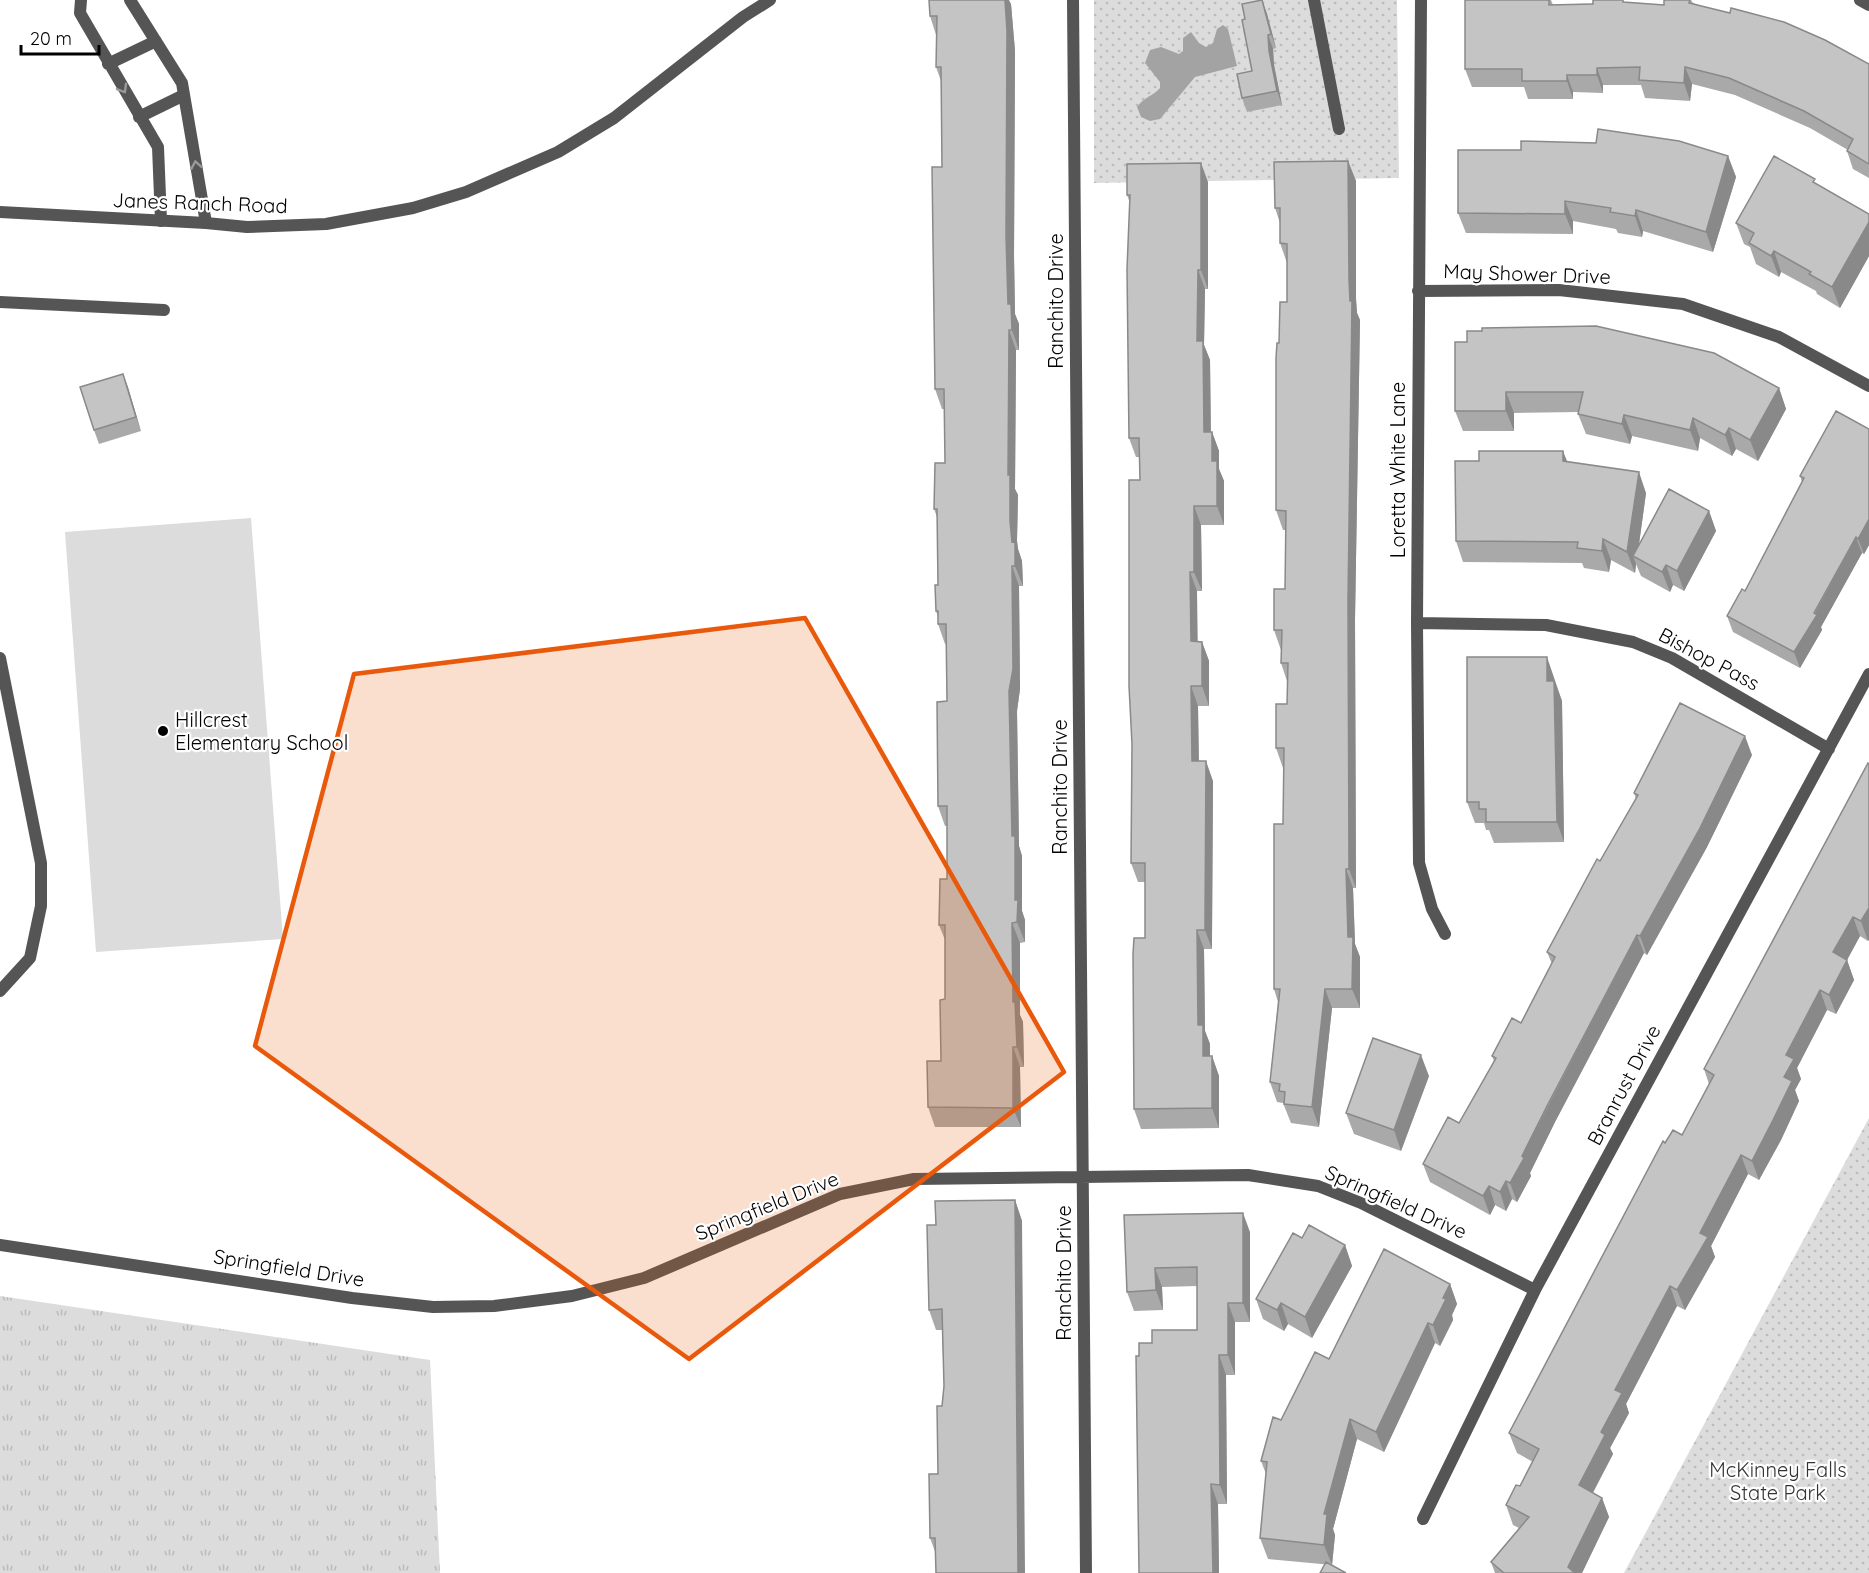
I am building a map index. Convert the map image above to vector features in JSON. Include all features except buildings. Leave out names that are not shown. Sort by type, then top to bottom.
[{"type":"street","points":[[81,0],[80,13],[158,147],[162,221]]},
{"type":"street","points":[[130,0],[182,82],[206,223]]},
{"type":"street","name":"Janes Ranch Road","points":[[0,212],[206,223],[247,228],[291,227],[372,218],[413,208],[500,178],[558,152],[614,118],[743,17],[770,0]]},
{"type":"street","name":"Ranchito Drive","points":[[1073,0],[1086,1573]]},
{"type":"street","points":[[1314,0],[1339,129]]},
{"type":"street","name":"Loretta White Lane","points":[[1421,0],[1417,623],[1419,863],[1432,909],[1445,934]]},
{"type":"street","points":[[1860,0],[1869,5]]},
{"type":"street","points":[[108,64],[156,41]]},
{"type":"street","points":[[139,117],[184,95]]},
{"type":"street","name":"May Shower Drive","points":[[1418,291],[1559,290],[1683,304],[1779,337],[1869,386]]},
{"type":"street","points":[[0,302],[164,310]]},
{"type":"street","name":"Bishop Pass","points":[[1417,623],[1546,625],[1633,642],[1672,658],[1829,749]]},
{"type":"street","points":[[0,658],[40,863],[41,906],[30,958],[0,991]]},
{"type":"street","name":"Branrust Drive","points":[[1423,1519],[1535,1290],[1869,674]]},
{"type":"street","name":"Springfield Drive","points":[[0,1245],[352,1298],[433,1307],[494,1306],[572,1296],[644,1278],[806,1207],[875,1186],[914,1179],[1248,1175],[1318,1186],[1361,1203],[1535,1290]]},
{"type":"highlighted area","points":[[805,618],[1064,1072],[689,1359],[255,1046],[354,674]]},
{"type":"green space","points":[[1094,0],[1397,0],[1399,178],[1094,183]]},
{"type":"green space","points":[[251,518],[283,939],[96,952],[65,532]]},
{"type":"green space","name":"McKinney Falls State Park","points":[[1869,1118],[1869,1573],[1624,1573]]},
{"type":"green space","points":[[0,1296],[430,1360],[440,1573],[0,1573]]},
{"type":"shaded area","points":[[1223,25],[1228,29],[1237,66],[1195,77],[1160,119],[1150,121],[1141,117],[1137,107],[1160,88],[1160,82],[1145,63],[1150,50],[1161,47],[1179,54],[1183,51],[1183,38],[1191,32],[1199,43],[1206,47],[1213,43],[1217,29]]},
{"type":"place","name":"Hillcrest Elementary School","points":[[163,731]]}]
